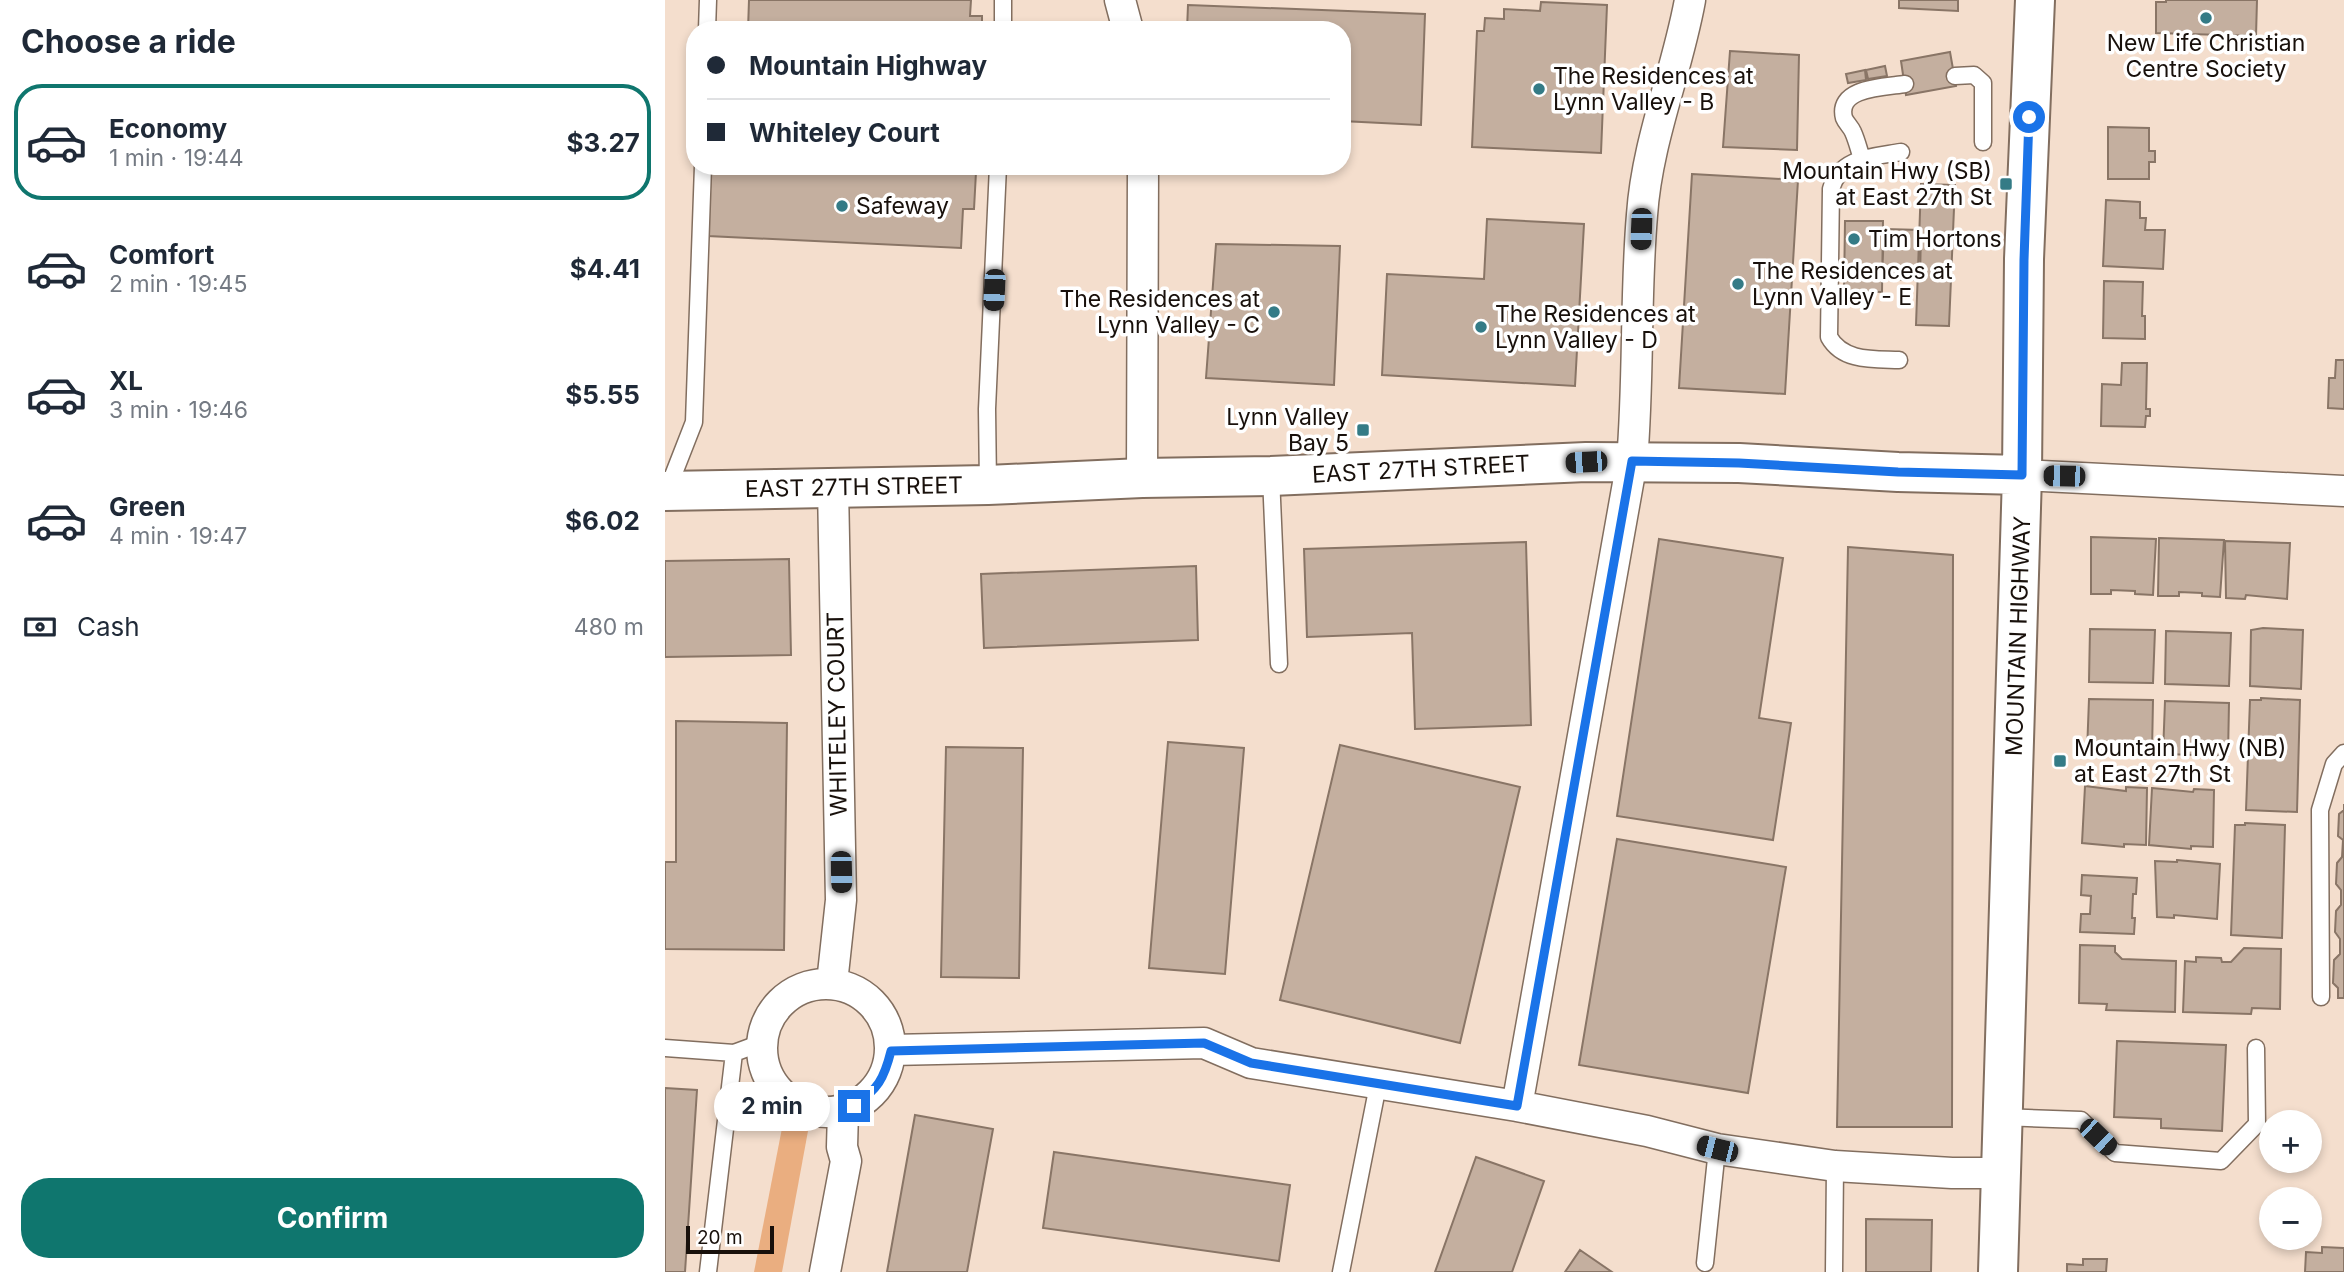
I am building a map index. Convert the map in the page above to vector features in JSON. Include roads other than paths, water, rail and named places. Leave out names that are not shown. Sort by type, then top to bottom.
[{"type":"street","points":[[1120,0],[1126,21]]},
{"type":"street","points":[[1517,1106],[1632,461],[1642,213],[1653,147],[1690,0]]},
{"type":"street","name":"MOUNTAIN HIGHWAY","points":[[1998,1272],[2022,475],[2024,260],[2035,0]]},
{"type":"street","points":[[1142,478],[1143,175]]},
{"type":"street","name":"EAST 27TH STREET","points":[[666,491],[988,485],[1632,461],[1739,463],[2344,491]]},
{"type":"street","name":"WHITELEY COURT","points":[[832,983],[841,900],[833,487]]},
{"type":"street","points":[[832,983],[849,987],[871,1001],[884,1018],[891,1051],[884,1077],[871,1094],[843,1111],[817,1112],[793,1104],[776,1090],[748,1048],[784,998],[807,986],[832,983]]},
{"type":"street","points":[[891,1051],[1204,1043],[1251,1063],[1517,1106],[1647,1131],[1717,1149],[1835,1166],[2000,1173]]},
{"type":"street","points":[[825,1272],[846,1161],[842,1147],[843,1111]]},
{"type":"lane","points":[[707,21],[708,0]]},
{"type":"lane","points":[[1003,0],[1003,21]]},
{"type":"lane","points":[[1955,76],[1975,75],[1983,83],[1983,142]]},
{"type":"lane","points":[[1862,159],[1852,129],[1845,121],[1843,109],[1849,98],[1857,92],[1905,84]]},
{"type":"lane","points":[[1899,360],[1871,359],[1847,354],[1836,348],[1829,337],[1831,189],[1835,177],[1846,166],[1862,159],[1901,152]]},
{"type":"lane","points":[[666,491],[694,422],[703,175]]},
{"type":"lane","points":[[988,485],[987,409],[998,175]]},
{"type":"lane","points":[[1271,476],[1279,664]]},
{"type":"lane","points":[[2321,998],[2320,810],[2334,764],[2344,753]]},
{"type":"lane","points":[[665,1048],[748,1048],[708,1272]]},
{"type":"lane","points":[[2002,1117],[2081,1120],[2115,1153],[2221,1161],[2257,1124],[2256,1048]]},
{"type":"lane","points":[[1341,1272],[1378,1085]]},
{"type":"lane","points":[[1705,1264],[1717,1149]]},
{"type":"lane","points":[[1834,1272],[1835,1166]]},
{"type":"place","name":"New Life Christian Centre Society","points":[[2206,18]]},
{"type":"place","name":"The Residences at Lynn Valley - B","points":[[1539,89]]},
{"type":"place","name":"Mountain Hwy (SB) at East 27th St","points":[[2006,184]]},
{"type":"place","name":"Safeway","points":[[842,206]]},
{"type":"place","name":"Tim Hortons","points":[[1854,239]]},
{"type":"place","name":"The Residences at Lynn Valley - E","points":[[1738,284]]},
{"type":"place","name":"The Residences at Lynn Valley - C","points":[[1274,312]]},
{"type":"place","name":"The Residences at Lynn Valley - D","points":[[1481,327]]},
{"type":"place","name":"Lynn Valley Bay 5","points":[[1363,430]]},
{"type":"place","name":"Mountain Hwy (NB) at East 27th St","points":[[2060,761]]}]
